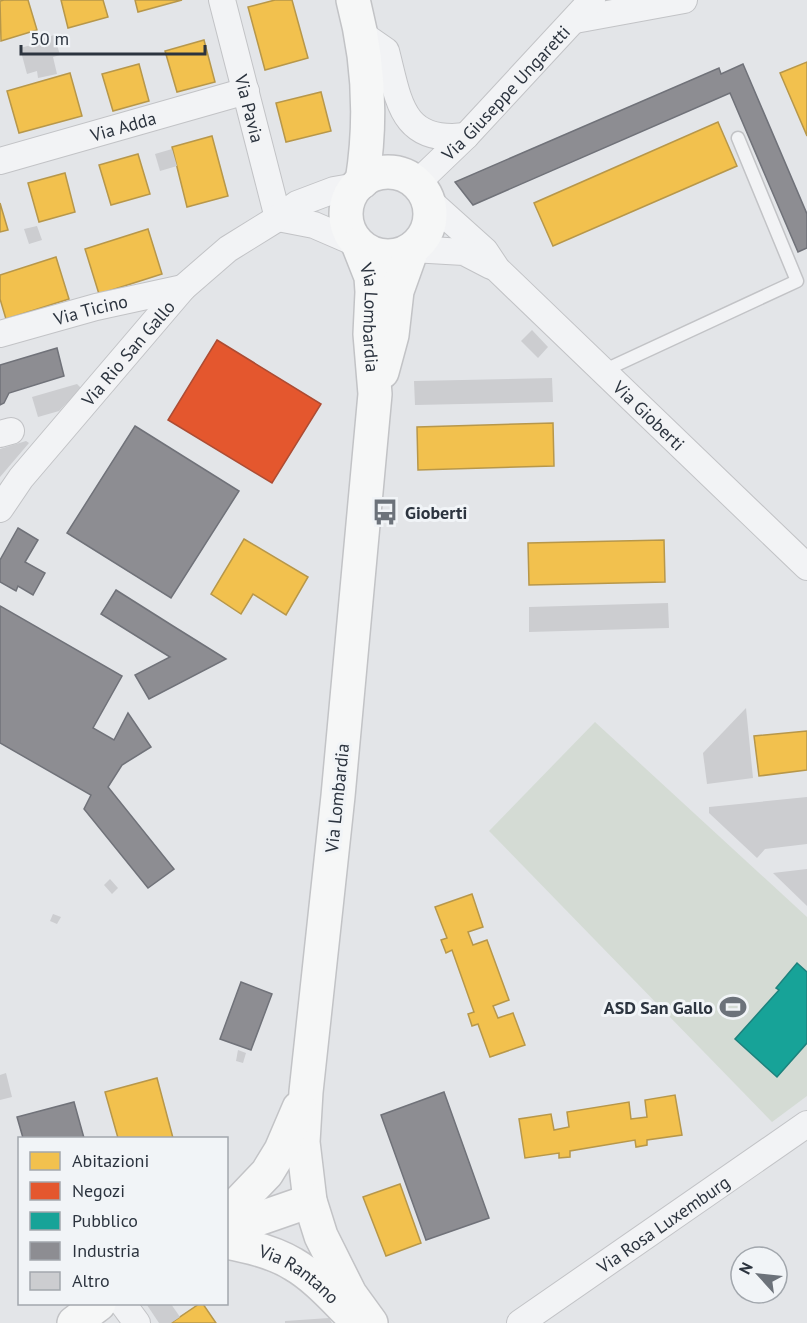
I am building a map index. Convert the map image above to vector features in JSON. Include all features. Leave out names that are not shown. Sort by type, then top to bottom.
[{"type":"main road","points":[[353,0],[363,35],[367,72],[367,139],[359,184],[347,202],[345,215],[348,230],[358,244],[368,252],[380,256],[395,256],[412,249],[423,237],[427,229],[429,209],[391,154],[384,134],[380,88],[367,72]]},
{"type":"main road","points":[[359,184],[382,173],[415,186]]},
{"type":"main road","name":"Via Lombardia","points":[[358,244],[370,277],[372,292],[370,334],[375,394],[338,796],[306,1092],[303,1142],[310,1201],[321,1236],[350,1294],[371,1323]]},
{"type":"main road","name":"Via Lombardia","points":[[375,394],[392,335],[398,291],[412,249]]},
{"type":"main road","points":[[228,1214],[267,1173],[306,1092]]},
{"type":"main road","name":"Via Rantano","points":[[228,1229],[310,1201]]},
{"type":"main road","name":"Via Rantano","points":[[228,1243],[292,1263],[316,1281],[359,1323]]},
{"type":"main road","points":[[74,1323],[98,1305]]},
{"type":"street","name":"Via Pavia","points":[[222,0],[278,218]]},
{"type":"street","name":"Via Giuseppe Ungaretti","points":[[415,186],[466,136],[592,0]]},
{"type":"street","points":[[575,20],[684,0]]},
{"type":"street","points":[[363,35],[386,51],[402,108],[413,125],[429,134],[447,138],[466,136]]},
{"type":"street","name":"Via Adda","points":[[0,161],[246,91]]},
{"type":"street","name":"Via Rio San Gallo","points":[[0,509],[21,478],[183,288],[228,249],[297,204],[334,190],[359,184]]},
{"type":"street","points":[[415,186],[485,251],[497,269]]},
{"type":"street","points":[[278,218],[314,225],[358,244]]},
{"type":"street","points":[[412,249],[464,252],[497,269]]},
{"type":"street","name":"Via Gioberti","points":[[497,269],[805,562]]},
{"type":"street","name":"Via Ticino","points":[[0,334],[96,307],[183,288]]},
{"type":"street","name":"Via Rosa Luxemburg","points":[[520,1323],[807,1124]]},
{"type":"street","points":[[124,1305],[137,1323]]},
{"type":"lane","points":[[603,371],[797,281],[738,138]]},
{"type":"shaded area","name":"ASD San Gallo","points":[[595,722],[807,917],[807,1096],[772,1122],[489,831]]},
{"type":"building: Abitazioni","points":[[28,0],[37,30],[1,41],[0,1]]},
{"type":"building: Abitazioni","points":[[61,0],[103,0],[108,17],[68,28]]},
{"type":"building: Abitazioni","points":[[135,0],[182,0],[138,12]]},
{"type":"building: Abitazioni","points":[[275,0],[292,0],[308,58],[265,70],[248,7]]},
{"type":"building: Abitazioni","points":[[204,40],[215,82],[177,92],[165,51]]},
{"type":"building: Abitazioni","points":[[807,62],[807,136],[780,73]]},
{"type":"building: Abitazioni","points":[[139,64],[149,101],[113,111],[102,74]]},
{"type":"building: Abitazioni","points":[[70,73],[82,116],[19,133],[7,91]]},
{"type":"building: Abitazioni","points":[[321,92],[331,131],[286,142],[276,103]]},
{"type":"building: Abitazioni","points":[[718,122],[737,166],[553,246],[534,203]]},
{"type":"building: Abitazioni","points":[[212,136],[228,196],[187,207],[172,147]]},
{"type":"building: Abitazioni","points":[[138,154],[150,194],[111,205],[99,165]]},
{"type":"building: Abitazioni","points":[[65,173],[75,212],[39,222],[28,183]]},
{"type":"building: Abitazioni","points":[[0,203],[8,230],[0,232]]},
{"type":"building: Abitazioni","points":[[148,229],[162,274],[99,294],[85,249]]},
{"type":"building: Abitazioni","points":[[56,257],[69,299],[6,319],[0,299],[0,275]]},
{"type":"building: Abitazioni","points":[[553,423],[554,466],[418,470],[417,427]]},
{"type":"building: Abitazioni","points":[[244,539],[308,577],[286,615],[253,594],[241,614],[211,594]]},
{"type":"building: Abitazioni","points":[[664,540],[665,582],[529,585],[528,543]]},
{"type":"building: Abitazioni","points":[[807,731],[807,770],[759,776],[754,736]]},
{"type":"building: Abitazioni","points":[[472,894],[483,927],[468,932],[473,945],[487,940],[509,1000],[493,1006],[498,1018],[513,1013],[525,1045],[490,1057],[478,1024],[472,1026],[468,1014],[474,1012],[452,950],[446,953],[441,940],[447,938],[435,907]]},
{"type":"building: Abitazioni","points":[[157,1078],[173,1137],[118,1137],[105,1092]]},
{"type":"building: Abitazioni","points":[[675,1095],[682,1135],[647,1140],[647,1145],[636,1147],[635,1140],[570,1151],[570,1157],[559,1158],[559,1153],[525,1158],[519,1119],[551,1114],[554,1130],[569,1127],[567,1112],[629,1102],[631,1119],[647,1117],[645,1100]]},
{"type":"building: Abitazioni","points":[[400,1184],[421,1243],[386,1256],[363,1197]]},
{"type":"building: Abitazioni","points":[[198,1305],[204,1305],[216,1323],[171,1323]]},
{"type":"building: Negozi","points":[[217,340],[321,404],[272,483],[168,420]]},
{"type":"building: Pubblico","points":[[797,963],[807,972],[807,1043],[777,1077],[735,1039],[779,990],[776,988]]},
{"type":"building: Industria","points":[[743,64],[807,214],[807,248],[798,252],[730,93],[473,205],[455,182],[719,68],[721,74]]},
{"type":"building: Industria","points":[[57,348],[64,376],[9,393],[4,403],[0,405],[0,365]]},
{"type":"building: Industria","points":[[135,426],[239,491],[171,598],[67,533]]},
{"type":"building: Industria","points":[[18,528],[38,540],[25,562],[45,573],[33,595],[18,586],[16,591],[0,582],[0,560]]},
{"type":"building: Industria","points":[[116,590],[226,659],[149,699],[135,675],[170,657],[101,614]]},
{"type":"building: Industria","points":[[0,606],[122,676],[93,728],[114,740],[128,713],[151,747],[122,765],[108,787],[174,869],[148,888],[84,809],[91,795],[0,743]]},
{"type":"building: Industria","points":[[241,982],[272,994],[251,1050],[220,1039]]},
{"type":"building: Industria","points":[[444,1092],[489,1218],[426,1240],[381,1115]]},
{"type":"building: Industria","points":[[74,1102],[84,1137],[23,1137],[17,1117]]},
{"type":"building: Altro","points":[[54,35],[60,55],[53,57],[57,74],[38,78],[37,71],[27,74],[20,48],[42,42],[42,39]]},
{"type":"building: Altro","points":[[172,149],[177,166],[160,171],[155,154]]},
{"type":"building: Altro","points":[[37,226],[42,240],[29,244],[24,229]]},
{"type":"building: Altro","points":[[532,330],[548,347],[538,358],[521,341]]},
{"type":"building: Altro","points":[[552,378],[553,402],[415,405],[414,381]]},
{"type":"building: Altro","points":[[77,384],[81,388],[59,411],[38,417],[32,397]]},
{"type":"building: Altro","points":[[26,441],[29,443],[0,477],[0,449]]},
{"type":"building: Altro","points":[[668,603],[669,628],[529,632],[529,607]]},
{"type":"building: Altro","points":[[746,708],[753,778],[707,784],[703,753]]},
{"type":"building: Altro","points":[[807,797],[807,844],[765,849],[757,858],[709,813],[709,807]]},
{"type":"building: Altro","points":[[807,869],[807,906],[773,873]]},
{"type":"building: Altro","points":[[110,879],[118,888],[112,894],[104,885]]},
{"type":"building: Altro","points":[[53,914],[61,917],[57,924],[50,921]]},
{"type":"building: Altro","points":[[238,1050],[246,1053],[243,1063],[236,1061]]},
{"type":"building: Altro","points":[[6,1073],[12,1097],[0,1100],[0,1075]]},
{"type":"building: Altro","points":[[147,1305],[172,1305],[180,1317],[171,1323],[159,1323]]},
{"type":"building: Altro","points":[[329,1318],[332,1323],[285,1323],[285,1321]]},
{"type":"place","name":"Gioberti","points":[[385,512]]},
{"type":"place","name":"ASD San Gallo","points":[[733,1007]]}]
